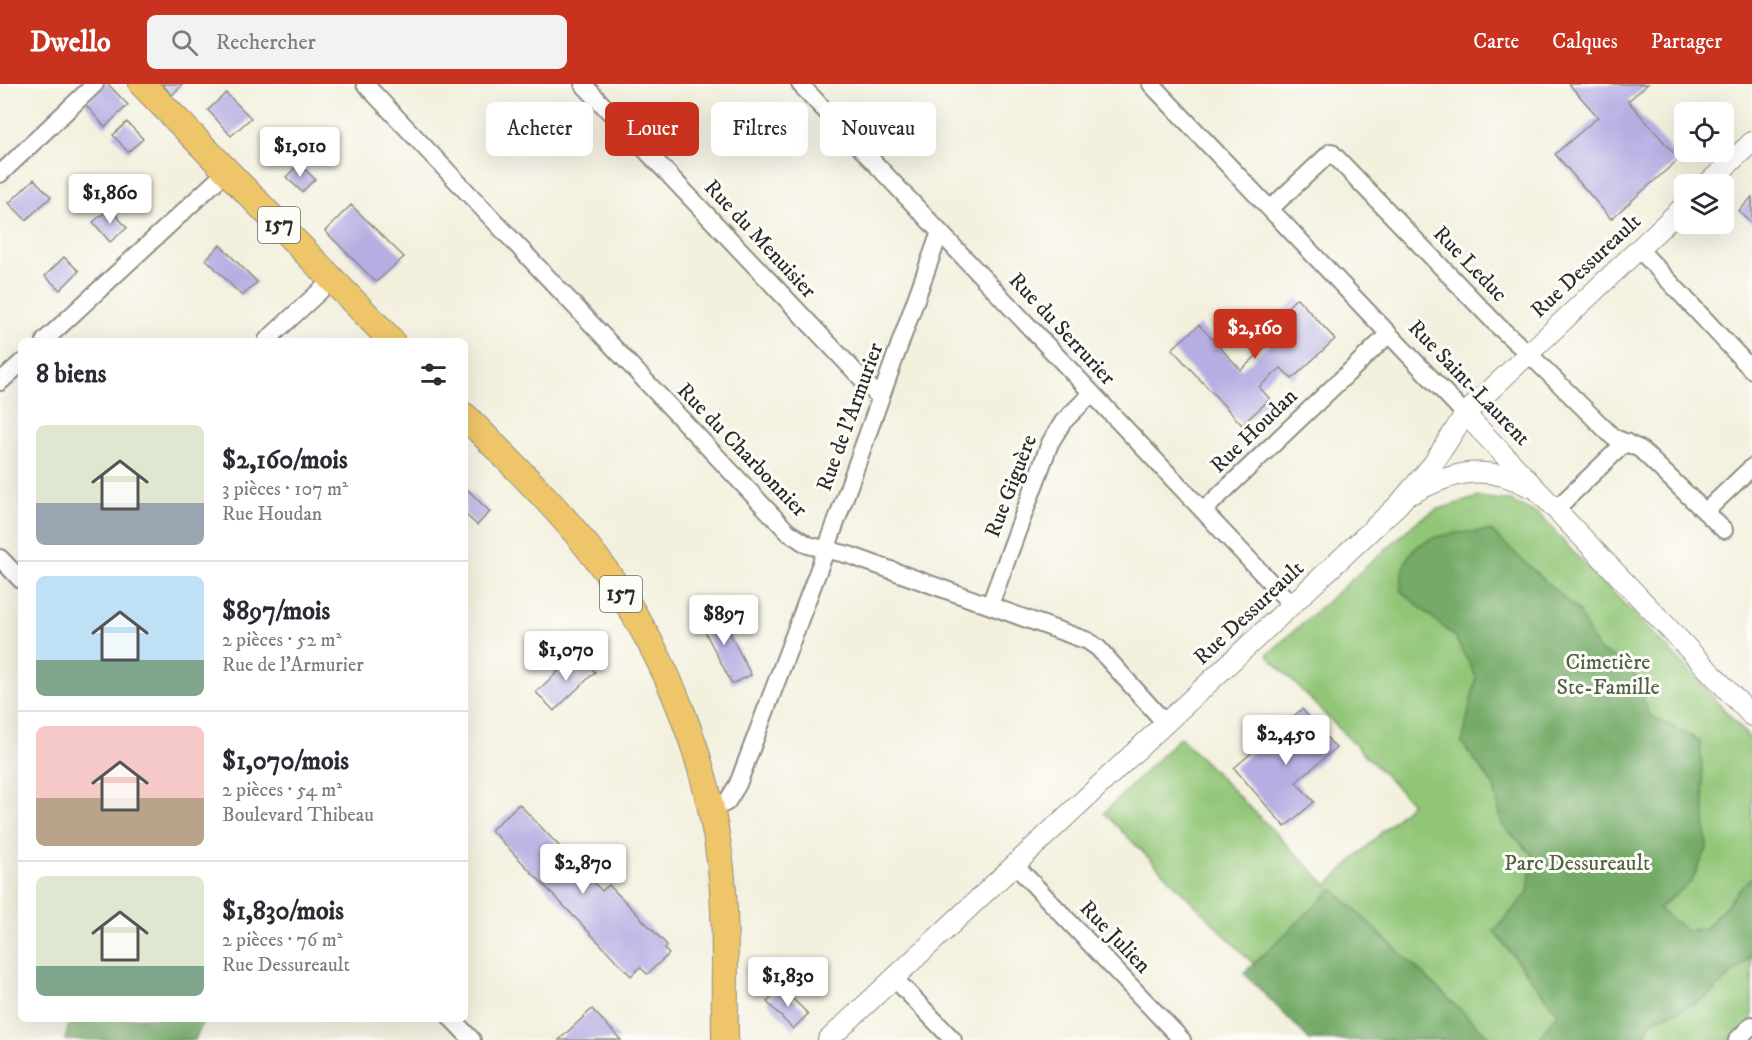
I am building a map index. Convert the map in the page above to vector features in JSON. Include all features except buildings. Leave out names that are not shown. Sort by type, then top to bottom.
[{"type":"main road","name":"157","points":[[142,84],[389,338]]},
{"type":"main road","name":"157","points":[[468,419],[562,518],[607,573],[630,608],[677,703],[697,756],[712,810],[720,859],[724,901],[725,1040]]},
{"type":"street","points":[[0,174],[95,84]]},
{"type":"street","name":"Rue du Charbonnier","points":[[365,84],[788,532],[808,545],[849,555],[1077,637],[1093,645],[1166,724]]},
{"type":"street","name":"Rue du Menuisier","points":[[583,84],[880,398]]},
{"type":"street","name":"Rue du Serrurier","points":[[800,84],[1292,605]]},
{"type":"street","name":"Rue Saint-Laurent","points":[[1151,84],[1752,716]]},
{"type":"street","points":[[1718,174],[1752,142]]},
{"type":"street","name":"Rue Leduc","points":[[1269,209],[1330,152],[1499,327],[1613,437],[1640,449],[1724,530]]},
{"type":"street","points":[[47,338],[227,171]]},
{"type":"street","name":"Rue Dessureault","points":[[828,1040],[1405,497],[1433,464],[1466,414],[1674,216]]},
{"type":"street","name":"Rue de l'Armurier","points":[[712,810],[727,802],[738,784],[826,550],[940,232]]},
{"type":"street","points":[[1639,249],[1752,370]]},
{"type":"street","points":[[269,338],[332,280]]},
{"type":"street","name":"Rue Houdan","points":[[1203,511],[1389,334]]},
{"type":"street","points":[[0,382],[18,366]]},
{"type":"street","name":"Rue Giguère","points":[[990,605],[1050,443],[1063,422],[1092,393]]},
{"type":"street","points":[[1405,497],[1432,483],[1463,472],[1472,472],[1508,477],[1524,484],[1550,502],[1626,442]]},
{"type":"street","points":[[1706,511],[1752,467]]},
{"type":"street","points":[[0,558],[14,573]]},
{"type":"street","name":"Rue Julien","points":[[1015,865],[1182,1040]]},
{"type":"street","points":[[894,978],[953,1040]]},
{"type":"street","points":[[455,1022],[472,1040]]},
{"type":"street","points":[[1737,1040],[1752,1025]]},
{"type":"green space","name":"Parc Dessureault","points":[[1478,497],[1511,501],[1540,515],[1572,551],[1694,675],[1752,741],[1752,1023],[1734,1040],[1329,1040],[1104,813],[1180,737],[1327,885],[1412,803],[1267,655],[1416,522],[1436,510]]},
{"type":"green space","name":"Cimetière Ste-Famille","points":[[1491,531],[1578,611],[1598,650],[1631,665],[1649,715],[1700,741],[1707,848],[1692,881],[1658,909],[1686,930],[1705,929],[1752,878],[1752,956],[1704,999],[1652,1021],[1642,1040],[1538,1040],[1558,1013],[1494,931],[1528,893],[1532,854],[1502,825],[1494,786],[1462,743],[1476,677],[1455,637],[1401,591],[1405,563],[1420,545],[1442,535]]},
{"type":"green space","points":[[1333,889],[1492,1040],[1310,1040],[1244,973]]},
{"type":"green space","points":[[69,1022],[203,1022],[195,1040],[65,1040]]}]
